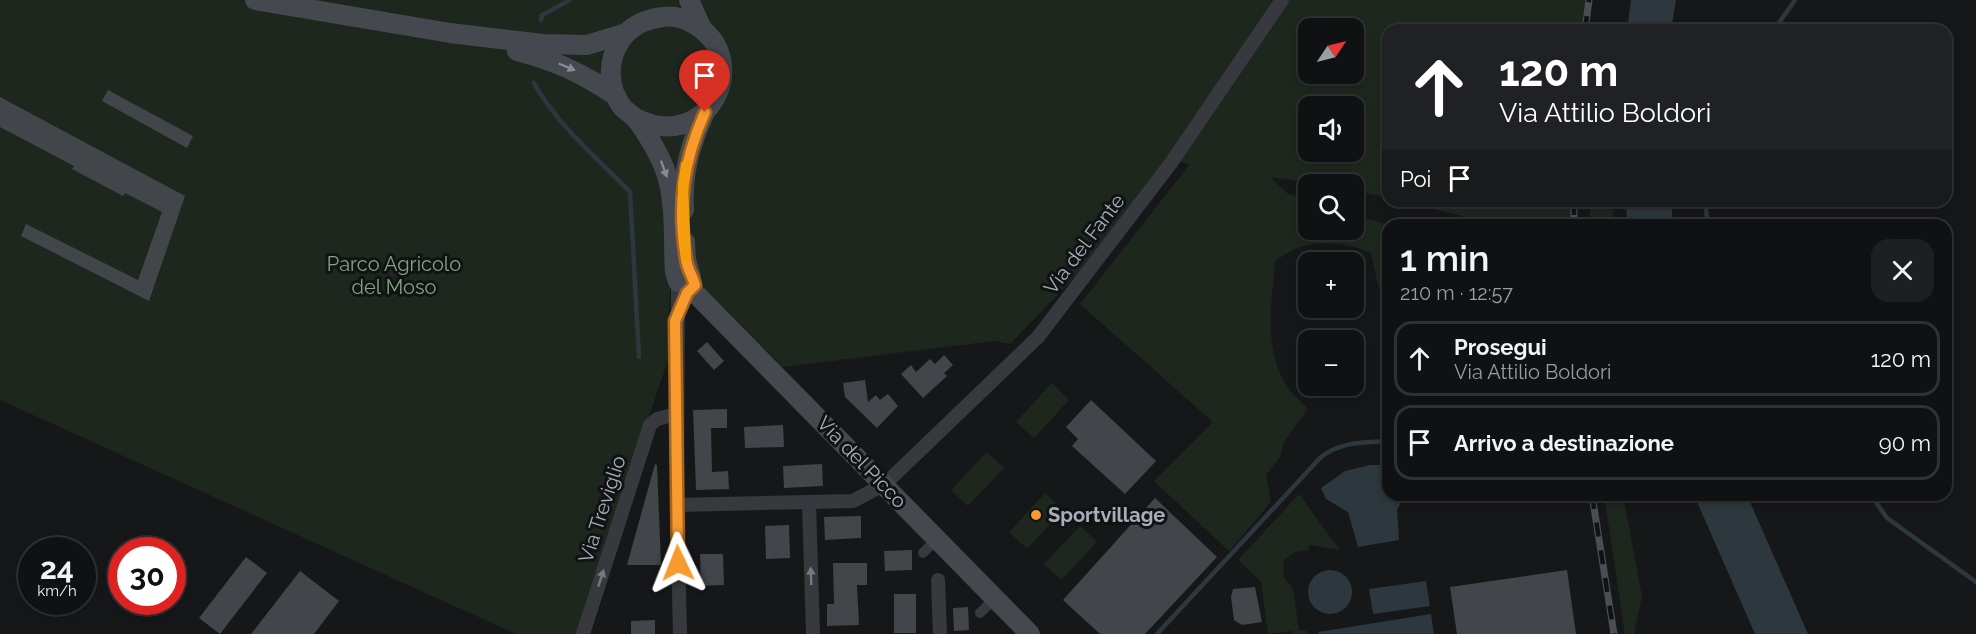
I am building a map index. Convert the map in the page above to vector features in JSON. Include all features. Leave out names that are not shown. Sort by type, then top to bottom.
[{"type":"main road","points":[[255,0],[450,33],[569,46],[602,43],[626,33],[649,19],[668,16],[686,20],[702,29]]},
{"type":"main road","points":[[649,19],[658,0]]},
{"type":"main road","points":[[685,286],[683,185],[688,154],[705,112],[716,97],[722,79],[721,60],[714,43],[702,29],[689,0]]},
{"type":"main road","points":[[450,33],[565,66],[584,74],[616,96]]},
{"type":"main road","points":[[626,33],[616,47],[611,63],[611,80],[616,96],[624,109],[635,118],[656,127],[679,127],[705,112]]},
{"type":"main road","points":[[635,118],[661,160],[667,175],[671,194],[675,272],[685,286]]},
{"type":"main road","name":"Via del Picco","points":[[685,286],[882,486],[913,514],[930,546],[995,598],[1026,633]]},
{"type":"street","name":"Via del Fante","points":[[677,505],[809,504],[853,501],[882,486],[1038,337],[1171,164],[1282,0]]},
{"type":"street","points":[[680,634],[675,321],[685,286]]},
{"type":"street","name":"Via Treviglio","points":[[583,634],[650,425],[657,419],[677,414]]},
{"type":"street","points":[[809,504],[813,634]]},
{"type":"street","points":[[938,580],[940,634]]},
{"type":"street","points":[[980,613],[995,598]]},
{"type":"green space","name":"Parco Agricolo del Moso","points":[[0,0],[1587,0],[1585,24],[1382,24],[1382,196],[1364,193],[1364,174],[1298,174],[1298,181],[1270,177],[1288,194],[1298,197],[1298,240],[1364,240],[1364,217],[1382,223],[1382,292],[1379,289],[1371,253],[1355,247],[1336,244],[1309,245],[1290,251],[1275,261],[1271,309],[1274,356],[1286,385],[1308,409],[1284,442],[1280,457],[1266,475],[1271,502],[1229,551],[1154,481],[1213,422],[1080,304],[1190,164],[1168,160],[1100,251],[1010,344],[994,341],[783,367],[671,255],[668,360],[576,634],[516,634],[0,400]]},
{"type":"green space","points":[[1426,207],[1575,207],[1575,219],[1473,219]]},
{"type":"green space","points":[[1590,207],[1612,207],[1614,219],[1590,219]]},
{"type":"green space","points":[[1052,383],[1069,400],[1034,438],[1016,422]]},
{"type":"green space","points":[[987,452],[1004,468],[968,506],[951,490]]},
{"type":"green space","points":[[1045,493],[1063,510],[1027,549],[1009,532]]},
{"type":"green space","points":[[1299,494],[1340,550],[1310,545],[1308,550],[1295,552],[1284,560],[1283,576],[1293,589],[1299,630],[1307,631],[1307,634],[1293,634],[1292,631],[1268,634],[1261,582],[1238,560]]},
{"type":"green space","points":[[1605,501],[1624,501],[1642,596],[1634,634],[1625,634]]},
{"type":"green space","points":[[1080,526],[1097,542],[1061,580],[1044,564]]},
{"type":"shaded area","points":[[1631,0],[1676,0],[1672,24],[1628,24]]},
{"type":"shaded area","points":[[1626,207],[1672,207],[1672,219],[1627,219]]},
{"type":"shaded area","points":[[1370,465],[1382,465],[1382,501],[1402,501],[1397,510],[1399,540],[1358,547],[1348,512],[1326,499],[1321,488],[1345,471]]},
{"type":"shaded area","points":[[1697,501],[1750,501],[1808,634],[1755,634]]},
{"type":"shaded area","points":[[1330,570],[1346,576],[1352,592],[1346,608],[1330,614],[1314,608],[1308,592],[1314,576]]},
{"type":"shaded area","points":[[1426,581],[1430,606],[1373,614],[1369,589]]},
{"type":"shaded area","points":[[1431,614],[1434,634],[1319,634],[1318,632]]},
{"type":"building","points":[[108,90],[193,136],[187,148],[102,101]]},
{"type":"building","points":[[0,97],[185,196],[149,301],[21,236],[26,224],[138,280],[162,212],[125,193],[123,196],[72,169],[74,166],[0,127]]},
{"type":"building","points":[[707,342],[724,361],[714,370],[697,351]]},
{"type":"building","points":[[944,355],[953,365],[944,373],[947,376],[923,398],[901,374],[911,365],[916,372],[930,359],[935,364]]},
{"type":"building","points":[[865,380],[868,402],[876,395],[880,400],[888,394],[898,406],[877,428],[845,397],[843,383]]},
{"type":"building","points":[[1091,400],[1156,461],[1125,494],[1072,446],[1078,439],[1066,427]]},
{"type":"building","points":[[727,409],[727,428],[711,428],[712,472],[728,471],[729,489],[696,490],[693,410]]},
{"type":"building","points":[[783,425],[784,447],[745,448],[744,427]]},
{"type":"building","points":[[655,464],[657,465],[661,565],[627,565]]},
{"type":"building","points":[[822,464],[823,486],[784,488],[783,466]]},
{"type":"building","points":[[1155,498],[1217,557],[1145,634],[1100,634],[1063,600]]},
{"type":"building","points":[[861,516],[861,538],[825,540],[824,517]]},
{"type":"building","points":[[789,525],[790,558],[766,559],[765,526]]},
{"type":"building","points":[[912,550],[912,570],[885,571],[884,551]]},
{"type":"building","points":[[700,554],[723,554],[724,585],[701,586]]},
{"type":"building","points":[[246,557],[267,573],[220,634],[199,618]]},
{"type":"building","points":[[833,563],[867,563],[867,585],[857,585],[859,625],[827,626],[827,604],[834,604]]},
{"type":"building","points":[[1567,570],[1576,634],[1457,634],[1450,587]]},
{"type":"building","points":[[300,571],[339,601],[314,634],[251,634]]},
{"type":"building","points":[[1255,587],[1262,622],[1242,625],[1234,620],[1231,597],[1233,589]]},
{"type":"building","points":[[894,594],[916,594],[916,633],[894,633]]},
{"type":"building","points":[[968,607],[969,630],[954,631],[953,608]]},
{"type":"building","points":[[655,620],[655,634],[631,634],[631,621]]},
{"type":"waterway","points":[[541,20],[542,15],[570,0]]},
{"type":"waterway","points":[[1778,24],[1795,0]]},
{"type":"waterway","points":[[534,83],[566,127],[630,192],[639,357]]},
{"type":"waterway","points":[[1706,207],[1707,219]]},
{"type":"waterway","points":[[1157,634],[1321,457],[1345,445],[1382,441]]},
{"type":"waterway","points":[[1875,501],[1887,518],[1976,582]]},
{"type":"railway","points":[[1586,24],[1589,0]]},
{"type":"railway","points":[[1574,207],[1574,219]]},
{"type":"railway","points":[[1593,501],[1614,634]]},
{"type":"slow traffic","points":[[686,165],[683,185],[686,257]]},
{"type":"place","name":"Sportvillage","points":[[1036,515]]},
{"type":"route","points":[[678,563],[675,321],[687,293],[693,291],[695,285],[686,260],[683,185],[688,154],[705,112]]}]
